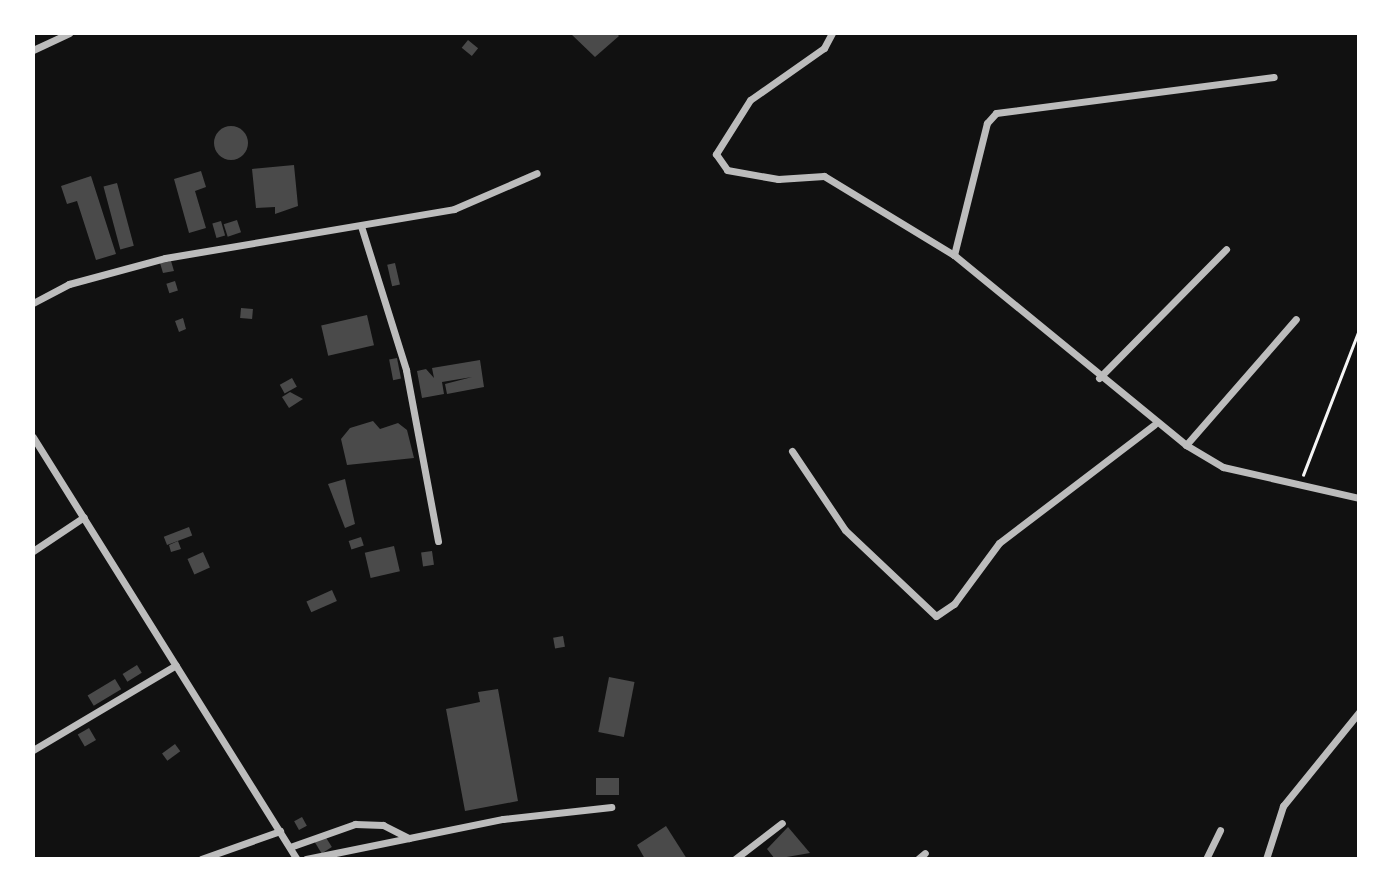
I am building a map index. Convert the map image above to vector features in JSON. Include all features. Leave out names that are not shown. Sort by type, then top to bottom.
[{"type":"street","points":[[33,50],[69,33]]},
{"type":"street","points":[[832,33],[824,48],[750,100],[716,154],[727,170],[743,174],[824,176],[954,255],[1154,425],[1186,445],[1223,467],[1300,482],[1359,498]]},
{"type":"street","points":[[954,255],[987,123],[996,113],[1274,77]]},
{"type":"street","points":[[33,303],[69,284],[165,258],[454,209],[537,173]]},
{"type":"street","points":[[361,226],[406,370],[438,541]]},
{"type":"street","points":[[1099,378],[1226,249]]},
{"type":"street","points":[[1186,445],[1296,319]]},
{"type":"street","points":[[792,451],[845,530],[936,616],[954,604],[999,543],[1154,425]]},
{"type":"street","points":[[33,437],[297,859]]},
{"type":"street","points":[[33,551],[84,517]]},
{"type":"street","points":[[33,750],[176,665]]},
{"type":"street","points":[[1266,859],[1283,806],[1359,712]]},
{"type":"street","points":[[306,859],[410,838],[611,807]]},
{"type":"street","points":[[735,859],[782,823]]},
{"type":"street","points":[[290,848],[355,824],[383,825],[410,838]]},
{"type":"street","points":[[1206,859],[1220,830]]},
{"type":"street","points":[[201,859],[280,831]]},
{"type":"street","points":[[918,859],[925,853]]},
{"type":"path","points":[[1300,482],[1359,330]]},
{"type":"building","points":[[570,33],[616,33],[619,36],[595,57]]},
{"type":"building","points":[[468,40],[478,48],[472,56],[462,48]]},
{"type":"building","points":[[231,126],[243,131],[248,143],[243,155],[231,160],[219,155],[214,143],[219,131]]},
{"type":"building","points":[[294,165],[298,206],[275,214],[275,207],[256,208],[252,169]]},
{"type":"building","points":[[201,171],[206,187],[195,191],[206,228],[189,233],[174,179]]},
{"type":"building","points":[[91,176],[116,254],[96,260],[77,201],[67,204],[61,186]]},
{"type":"building","points":[[117,183],[134,246],[120,249],[103,187]]},
{"type":"building","points":[[237,220],[241,232],[228,237],[224,224]]},
{"type":"building","points":[[221,221],[225,235],[216,238],[212,223]]},
{"type":"building","points":[[171,261],[174,271],[163,273],[160,263]]},
{"type":"building","points":[[395,263],[400,284],[392,286],[387,265]]},
{"type":"building","points":[[175,281],[178,291],[169,293],[166,284]]},
{"type":"building","points":[[241,308],[253,309],[252,319],[240,318]]},
{"type":"building","points":[[367,315],[374,345],[328,356],[321,326]]},
{"type":"building","points":[[183,318],[186,329],[179,332],[175,321]]},
{"type":"building","points":[[397,358],[401,379],[393,380],[389,360]]},
{"type":"building","points":[[480,360],[484,387],[447,394],[445,384],[472,377],[442,382],[444,394],[422,398],[417,371],[426,369],[434,378],[432,368]]},
{"type":"building","points":[[292,378],[297,387],[285,394],[280,385]]},
{"type":"building","points":[[290,392],[303,399],[289,408],[282,397]]},
{"type":"building","points":[[373,421],[380,429],[398,423],[407,430],[414,458],[347,465],[341,439],[350,428]]},
{"type":"building","points":[[345,479],[355,524],[345,528],[328,484]]},
{"type":"building","points":[[189,527],[192,535],[167,545],[164,537]]},
{"type":"building","points":[[361,537],[364,546],[351,550],[349,541]]},
{"type":"building","points":[[178,541],[181,549],[171,552],[169,545]]},
{"type":"building","points":[[394,546],[400,571],[371,578],[365,553]]},
{"type":"building","points":[[432,551],[434,565],[423,566],[421,553]]},
{"type":"building","points":[[203,552],[210,568],[194,574],[187,559]]},
{"type":"building","points":[[332,590],[337,601],[311,612],[306,601]]},
{"type":"building","points":[[563,636],[565,647],[555,649],[553,638]]},
{"type":"building","points":[[137,665],[142,673],[127,682],[123,674]]},
{"type":"building","points":[[609,677],[635,682],[624,737],[598,732]]},
{"type":"building","points":[[115,679],[121,689],[94,706],[88,695]]},
{"type":"building","points":[[498,689],[518,801],[465,811],[446,709],[480,702],[478,692]]},
{"type":"building","points":[[89,728],[96,740],[85,747],[78,734]]},
{"type":"building","points":[[175,744],[180,751],[167,761],[162,753]]},
{"type":"building","points":[[596,778],[619,778],[619,795],[596,795]]},
{"type":"building","points":[[302,817],[307,826],[299,830],[294,821]]},
{"type":"building","points":[[666,826],[687,859],[645,859],[637,845]]},
{"type":"building","points":[[788,827],[810,853],[775,859],[767,849]]},
{"type":"building","points":[[325,836],[332,847],[322,853],[315,842]]}]
